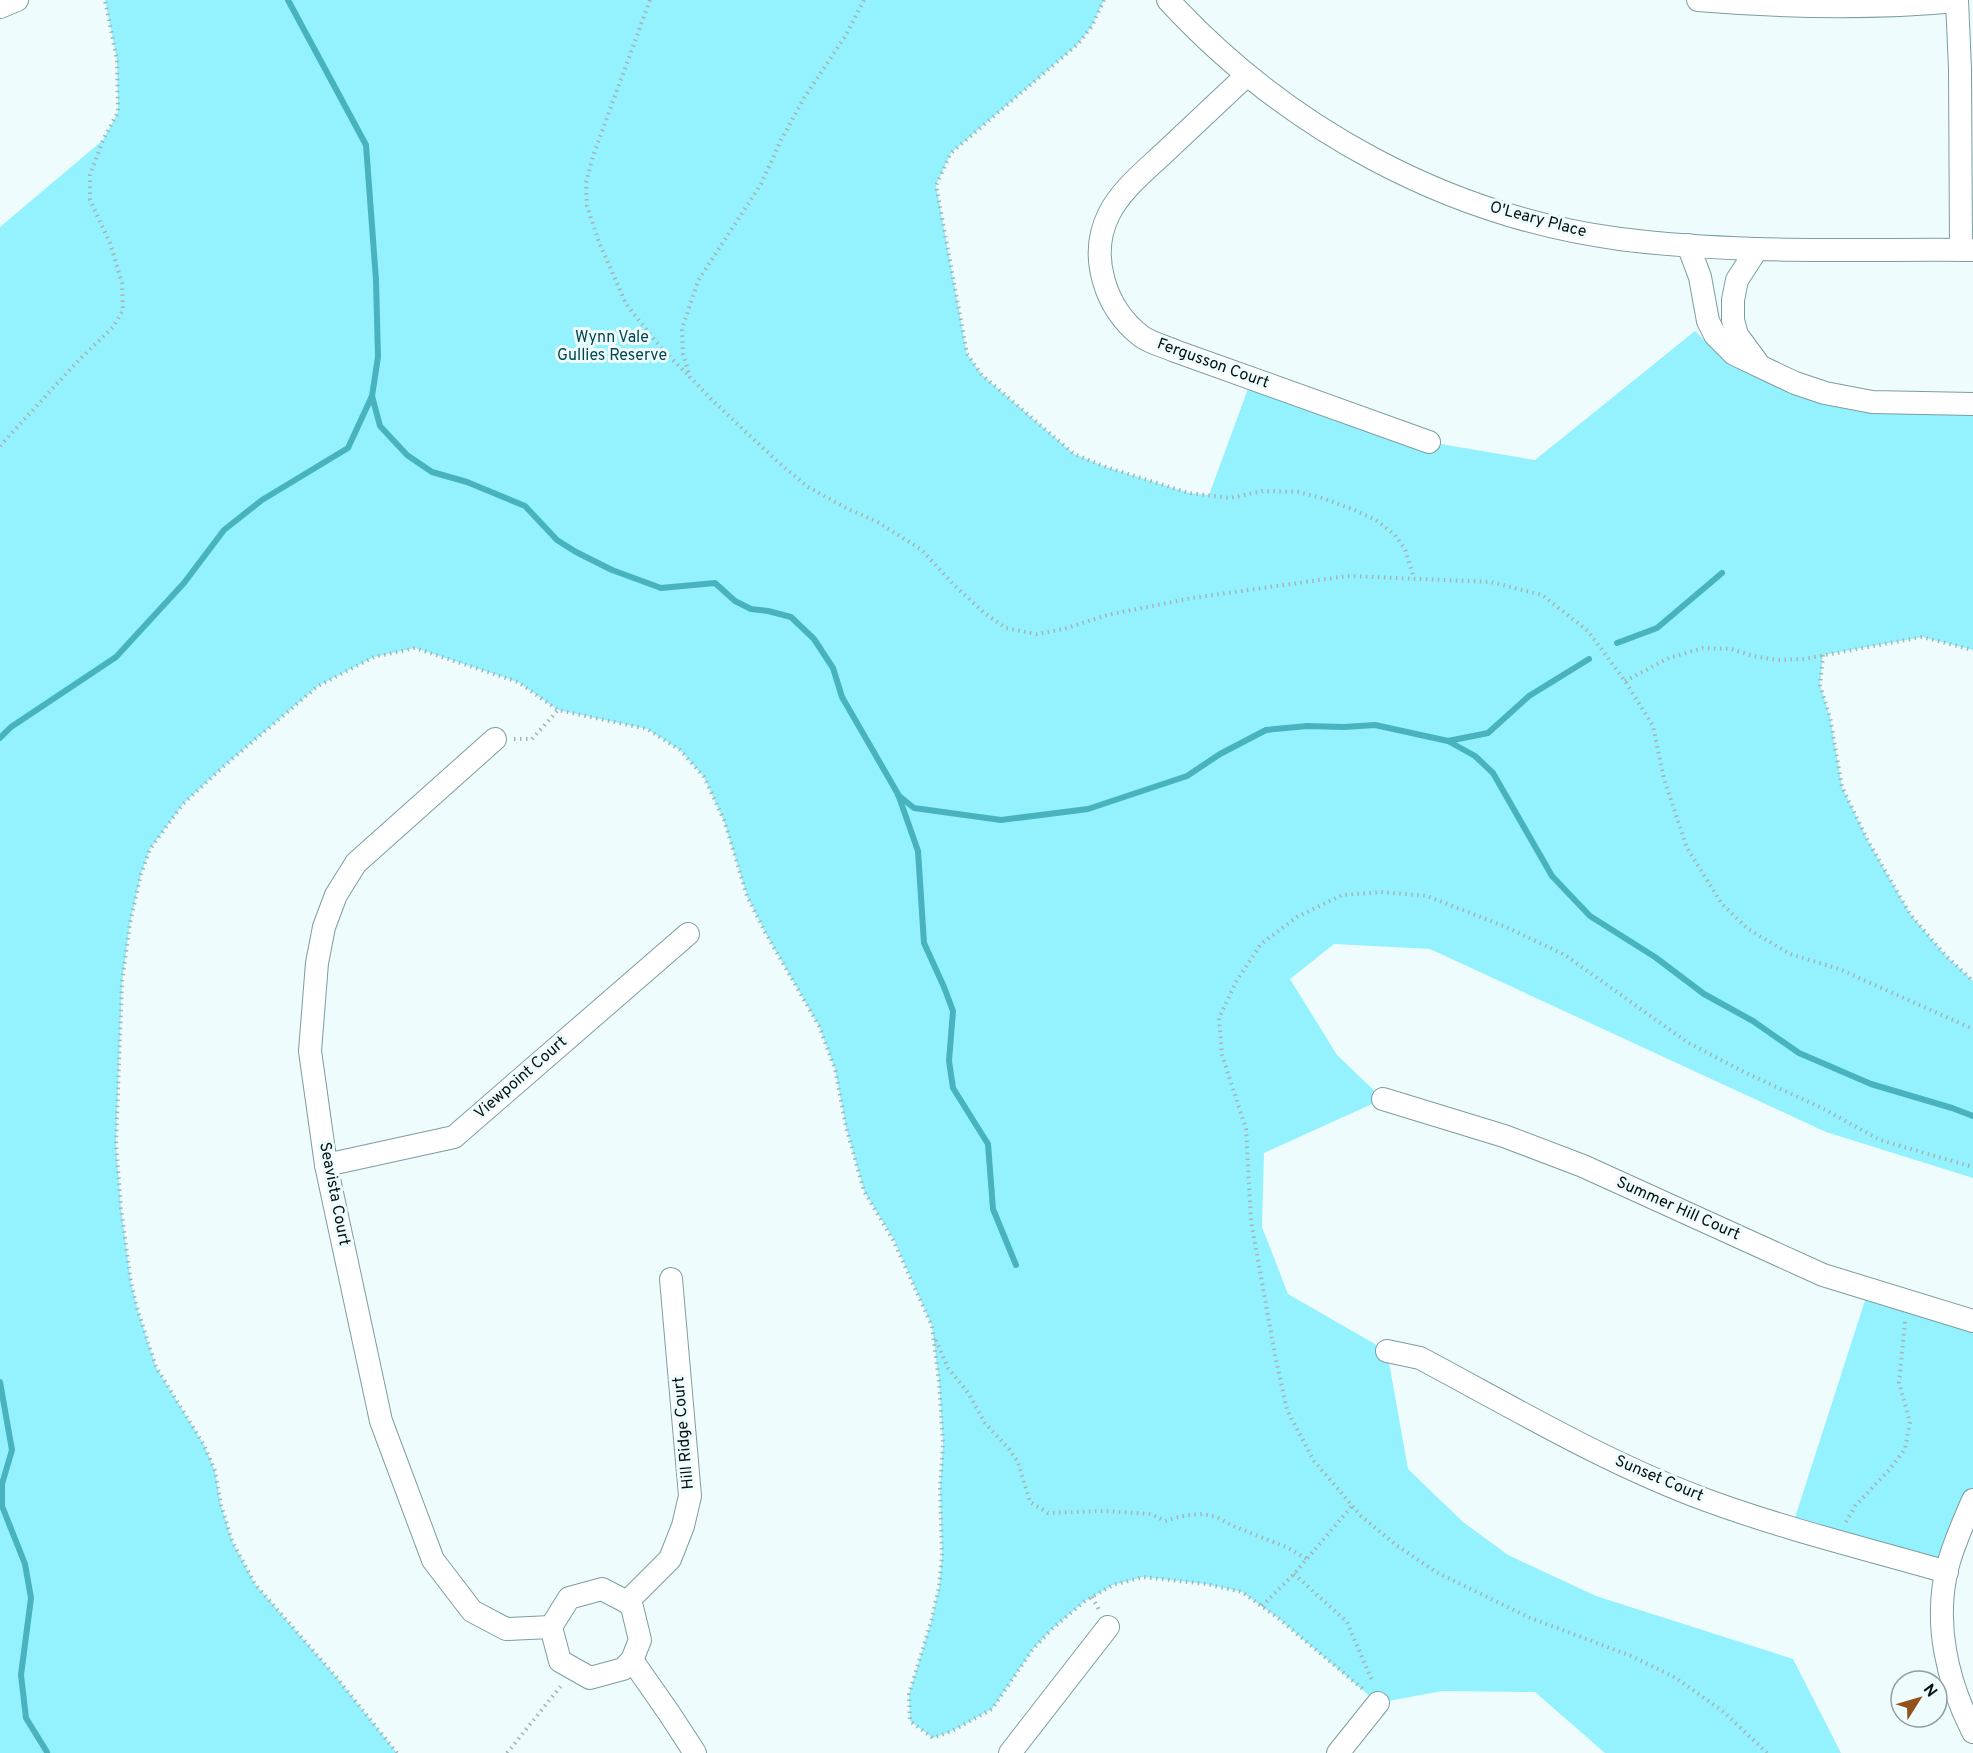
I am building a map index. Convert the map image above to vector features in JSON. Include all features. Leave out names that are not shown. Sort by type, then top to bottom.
[{"type":"street","points":[[0,7],[17,0]]},
{"type":"street","name":"O'Leary Place","points":[[1168,0],[1209,42],[1293,110],[1348,145],[1403,174],[1498,211],[1564,229],[1619,239],[1688,245],[1757,249],[1967,250]]},
{"type":"street","points":[[1698,0],[1850,5],[1910,5],[1957,1],[1967,250]]},
{"type":"street","name":"Fergusson Court","points":[[1247,75],[1129,187],[1109,214],[1100,243],[1100,270],[1105,289],[1119,315],[1142,337],[1175,351],[1429,442]]},
{"type":"street","points":[[1688,245],[1700,277],[1708,321],[1715,335],[1734,354],[1795,383],[1825,393],[1872,402],[1973,404]]},
{"type":"street","points":[[1757,249],[1737,280],[1733,300],[1733,320],[1737,335],[1760,365]]},
{"type":"street","name":"Seavista Court","points":[[495,739],[356,863],[336,895],[324,927],[317,963],[310,1051],[326,1166],[381,1421],[433,1560],[472,1611],[506,1629],[551,1628]]},
{"type":"street","name":"Viewpoint Court","points":[[326,1166],[454,1137],[687,934]]},
{"type":"street","name":"Summer Hill Court","points":[[1383,1099],[1504,1136],[1583,1166],[1823,1275],[1973,1321]]},
{"type":"street","name":"Hill Ridge Court","points":[[627,1602],[670,1559],[683,1526],[690,1496],[671,1279]]},
{"type":"street","name":"Sunset Court","points":[[1387,1351],[1420,1358],[1573,1440],[1621,1464],[1674,1486],[1745,1513],[1947,1572]]},
{"type":"street","points":[[1973,1500],[1947,1572],[1942,1622],[1947,1668],[1960,1707],[1973,1732]]},
{"type":"street","points":[[602,1589],[632,1607],[640,1640],[632,1660],[623,1670],[590,1678],[560,1661],[551,1628],[569,1598],[602,1589]]},
{"type":"street","points":[[1010,1753],[1108,1627]]},
{"type":"street","points":[[632,1660],[695,1753]]},
{"type":"street","points":[[1338,1753],[1378,1703]]},
{"type":"path","points":[[0,446],[76,363],[113,327],[123,310],[122,283],[110,243],[90,200],[90,175],[103,140],[118,112],[117,60],[105,0]]},
{"type":"path","points":[[650,0],[593,156],[586,183],[587,206],[599,242],[626,304],[661,348],[755,440],[808,487],[876,521],[922,550],[983,612],[1006,628],[1036,634],[1064,629],[1107,615],[1192,598],[1347,576],[1491,582],[1542,595],[1588,631],[1625,681],[1653,726],[1664,779],[1687,848],[1722,904],[1748,929],[1790,954],[1839,969],[1973,1029]]},
{"type":"path","points":[[690,377],[683,354],[682,329],[698,281],[761,184],[804,98],[846,35],[864,0]]},
{"type":"path","points":[[1104,0],[1092,26],[1078,44],[951,153],[942,168],[936,185],[967,354],[982,375],[1074,454],[1106,467],[1189,493],[1230,498],[1263,491],[1298,492],[1342,505],[1376,520],[1395,535],[1405,549],[1414,578]]},
{"type":"path","points":[[1625,681],[1669,658],[1702,648],[1731,649],[1753,656],[1778,660],[1804,659],[1922,636],[1973,650]]},
{"type":"path","points":[[397,1753],[337,1678],[255,1584],[232,1541],[221,1505],[215,1471],[204,1445],[156,1367],[147,1344],[131,1283],[121,1208],[116,1144],[122,982],[130,923],[141,874],[150,849],[183,804],[318,686],[374,657],[415,648],[518,682],[558,710],[647,729],[680,750],[704,777],[724,820],[747,896],[819,1026],[835,1069],[846,1127],[864,1191],[894,1240],[932,1326],[943,1444],[940,1487],[942,1556],[939,1587],[931,1622],[909,1694],[910,1721],[933,1738],[952,1731],[992,1709],[1033,1649],[1053,1628],[1084,1601],[1113,1586],[1143,1576],[1206,1584],[1242,1592],[1262,1606],[1378,1703]]},
{"type":"path","points":[[1823,655],[1820,685],[1830,717],[1842,787],[1868,841],[1910,914],[1945,955],[1973,981]]},
{"type":"path","points":[[495,739],[532,739],[558,710]]},
{"type":"path","points":[[1767,1753],[1724,1713],[1676,1678],[1631,1656],[1528,1617],[1436,1572],[1396,1545],[1361,1516],[1314,1461],[1287,1410],[1275,1355],[1251,1221],[1246,1129],[1222,1055],[1219,1018],[1237,980],[1261,944],[1297,917],[1342,895],[1381,892],[1427,896],[1506,927],[1565,955],[1687,1042],[1746,1073],[1822,1108],[1880,1140],[1973,1167]]},
{"type":"path","points":[[1832,1540],[1843,1527],[1855,1506],[1889,1470],[1905,1449],[1910,1422],[1899,1383],[1905,1324],[1914,1302]]},
{"type":"path","points":[[933,1334],[948,1368],[969,1394],[985,1423],[1018,1462],[1030,1502],[1048,1513],[1105,1511],[1151,1514],[1166,1521],[1182,1516],[1202,1514],[1217,1517],[1233,1526],[1286,1547],[1307,1559]]},
{"type":"path","points":[[1262,1606],[1294,1574],[1352,1506]]},
{"type":"path","points":[[1294,1574],[1347,1622],[1371,1676],[1378,1703]]},
{"type":"path","points":[[507,1753],[574,1669]]},
{"type":"green space","name":"Wynn Vale Gullies Reserve","points":[[105,0],[1104,0],[1092,26],[1078,44],[951,153],[936,185],[967,354],[982,375],[1074,454],[1106,467],[1189,493],[1209,495],[1252,378],[1429,442],[1535,460],[1695,331],[1729,365],[1760,365],[1795,383],[1973,404],[1973,650],[1922,637],[1823,655],[1820,685],[1830,717],[1842,787],[1868,841],[1910,914],[1945,955],[1973,981],[1973,1178],[1826,1132],[1430,949],[1334,944],[1290,979],[1337,1055],[1383,1099],[1264,1153],[1262,1227],[1288,1294],[1387,1351],[1408,1469],[1463,1522],[1508,1555],[1596,1596],[1793,1659],[1841,1753],[1605,1753],[1535,1692],[1442,1691],[1378,1703],[1278,1618],[1242,1592],[1206,1584],[1143,1577],[1113,1585],[1085,1601],[1053,1628],[1033,1649],[992,1709],[952,1731],[933,1738],[910,1721],[909,1694],[931,1622],[939,1587],[942,1556],[940,1487],[943,1444],[932,1326],[894,1240],[864,1191],[846,1127],[835,1069],[819,1026],[747,896],[724,821],[704,777],[680,750],[647,729],[558,710],[518,682],[415,648],[374,657],[318,686],[183,804],[150,849],[141,874],[130,923],[122,982],[116,1144],[121,1208],[131,1283],[138,1311],[156,1367],[204,1445],[215,1471],[221,1505],[232,1541],[255,1584],[337,1678],[397,1753],[0,1753],[0,227],[103,140],[118,112],[117,60]]},
{"type":"green space","points":[[1869,1288],[1973,1320],[1973,1500],[1947,1572],[1792,1527]]},
{"type":"waterway","points":[[288,0],[366,145],[376,280],[378,357],[372,396],[380,426],[407,455],[432,472],[467,482],[525,506],[557,540],[612,570],[661,588],[715,583],[735,601],[751,609],[791,617],[814,639],[833,668],[842,697],[898,794],[918,851],[924,943],[953,1011],[949,1061],[953,1088],[988,1144],[993,1209],[1016,1265]]},
{"type":"waterway","points":[[0,738],[11,727],[116,657],[184,583],[224,530],[262,500],[348,448],[372,396]]},
{"type":"waterway","points":[[1617,643],[1657,628],[1722,573]]},
{"type":"waterway","points":[[1448,741],[1488,733],[1529,696],[1589,659]]},
{"type":"waterway","points":[[898,795],[914,808],[1001,820],[1088,809],[1187,776],[1220,754],[1266,730],[1307,726],[1375,725],[1448,741],[1475,756],[1493,773],[1552,876],[1590,916],[1655,957],[1704,994],[1753,1021],[1799,1053],[1871,1084],[1973,1116]]},
{"type":"waterway","points":[[0,1382],[12,1450],[2,1484],[2,1506],[25,1564],[31,1598],[21,1675],[26,1718],[47,1752]]}]
